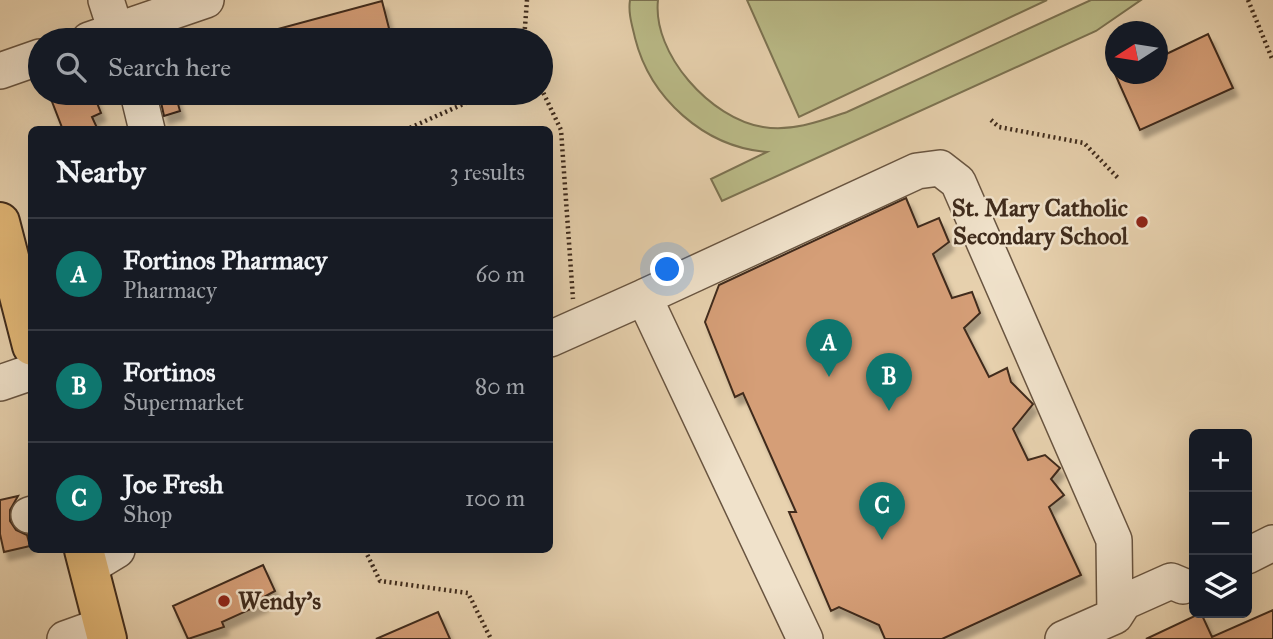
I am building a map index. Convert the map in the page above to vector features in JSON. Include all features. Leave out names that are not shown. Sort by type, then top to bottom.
[{"type":"main road","points":[[0,222],[28,330]]},
{"type":"main road","points":[[97,555],[106,632]]},
{"type":"street","points":[[111,28],[206,0]]},
{"type":"street","points":[[0,71],[28,61]]},
{"type":"street","points":[[141,105],[146,126]]},
{"type":"street","points":[[564,333],[917,171],[940,168],[958,182],[1114,540],[1115,616]]},
{"type":"street","points":[[644,296],[805,639]]},
{"type":"street","points":[[0,383],[28,373]]},
{"type":"street","points":[[1249,555],[1273,543]]},
{"type":"street","points":[[1063,639],[1115,616],[1124,602],[1171,582],[1189,584]]},
{"type":"street","points":[[65,639],[106,632]]},
{"type":"path","points":[[525,28],[527,0]]},
{"type":"path","points":[[1248,0],[1273,61]]},
{"type":"path","points":[[414,126],[461,105]]},
{"type":"path","points":[[549,105],[561,130],[564,333]]},
{"type":"path","points":[[991,120],[999,127],[1084,142],[1119,179]]},
{"type":"path","points":[[366,553],[380,581],[468,593],[491,639]]},
{"type":"green space","points":[[630,0],[658,0],[659,21],[665,42],[675,62],[705,98],[743,121],[763,127],[785,128],[806,125],[847,112],[1091,0],[1141,0],[1111,21],[1105,21],[1105,25],[1096,31],[722,201],[711,179],[767,152],[722,141],[683,116],[653,80],[642,60]]},
{"type":"green space","points":[[747,0],[1047,0],[799,117]]},
{"type":"building","points":[[382,1],[389,28],[282,28]]},
{"type":"building","points":[[1208,34],[1233,88],[1140,130],[1119,84],[1168,84],[1168,53]]},
{"type":"building","points":[[53,105],[98,105],[101,113],[92,117],[96,126],[61,126]]},
{"type":"building","points":[[162,105],[178,105],[180,111],[164,116]]},
{"type":"building","points":[[906,198],[918,227],[939,218],[949,242],[933,254],[952,298],[972,292],[980,313],[964,328],[989,377],[1007,368],[1011,382],[1033,404],[1013,429],[1028,460],[1045,455],[1060,468],[1051,479],[1064,495],[1049,507],[1081,575],[942,639],[885,639],[879,625],[839,607],[831,611],[789,512],[796,512],[743,393],[735,397],[705,322],[719,285]]},
{"type":"building","points":[[18,496],[10,510],[10,521],[16,530],[27,535],[28,546],[4,552],[0,534],[0,500]]},
{"type":"building","name":"Wendy's","points":[[263,565],[275,591],[262,598],[264,603],[222,622],[224,627],[188,639],[173,606]]},
{"type":"building","points":[[1273,610],[1273,639],[1146,639],[1190,618],[1203,618],[1212,637]]},
{"type":"building","points":[[438,612],[450,639],[376,639]]},
{"type":"place","name":"St. Mary Catholic Secondary School","points":[[1142,222]]},
{"type":"place","name":"Fortinos Pharmacy","points":[[829,377]]},
{"type":"place","name":"Fortinos","points":[[889,411]]},
{"type":"place","name":"Joe Fresh","points":[[882,540]]},
{"type":"place","name":"Wendy's","points":[[224,601]]}]
